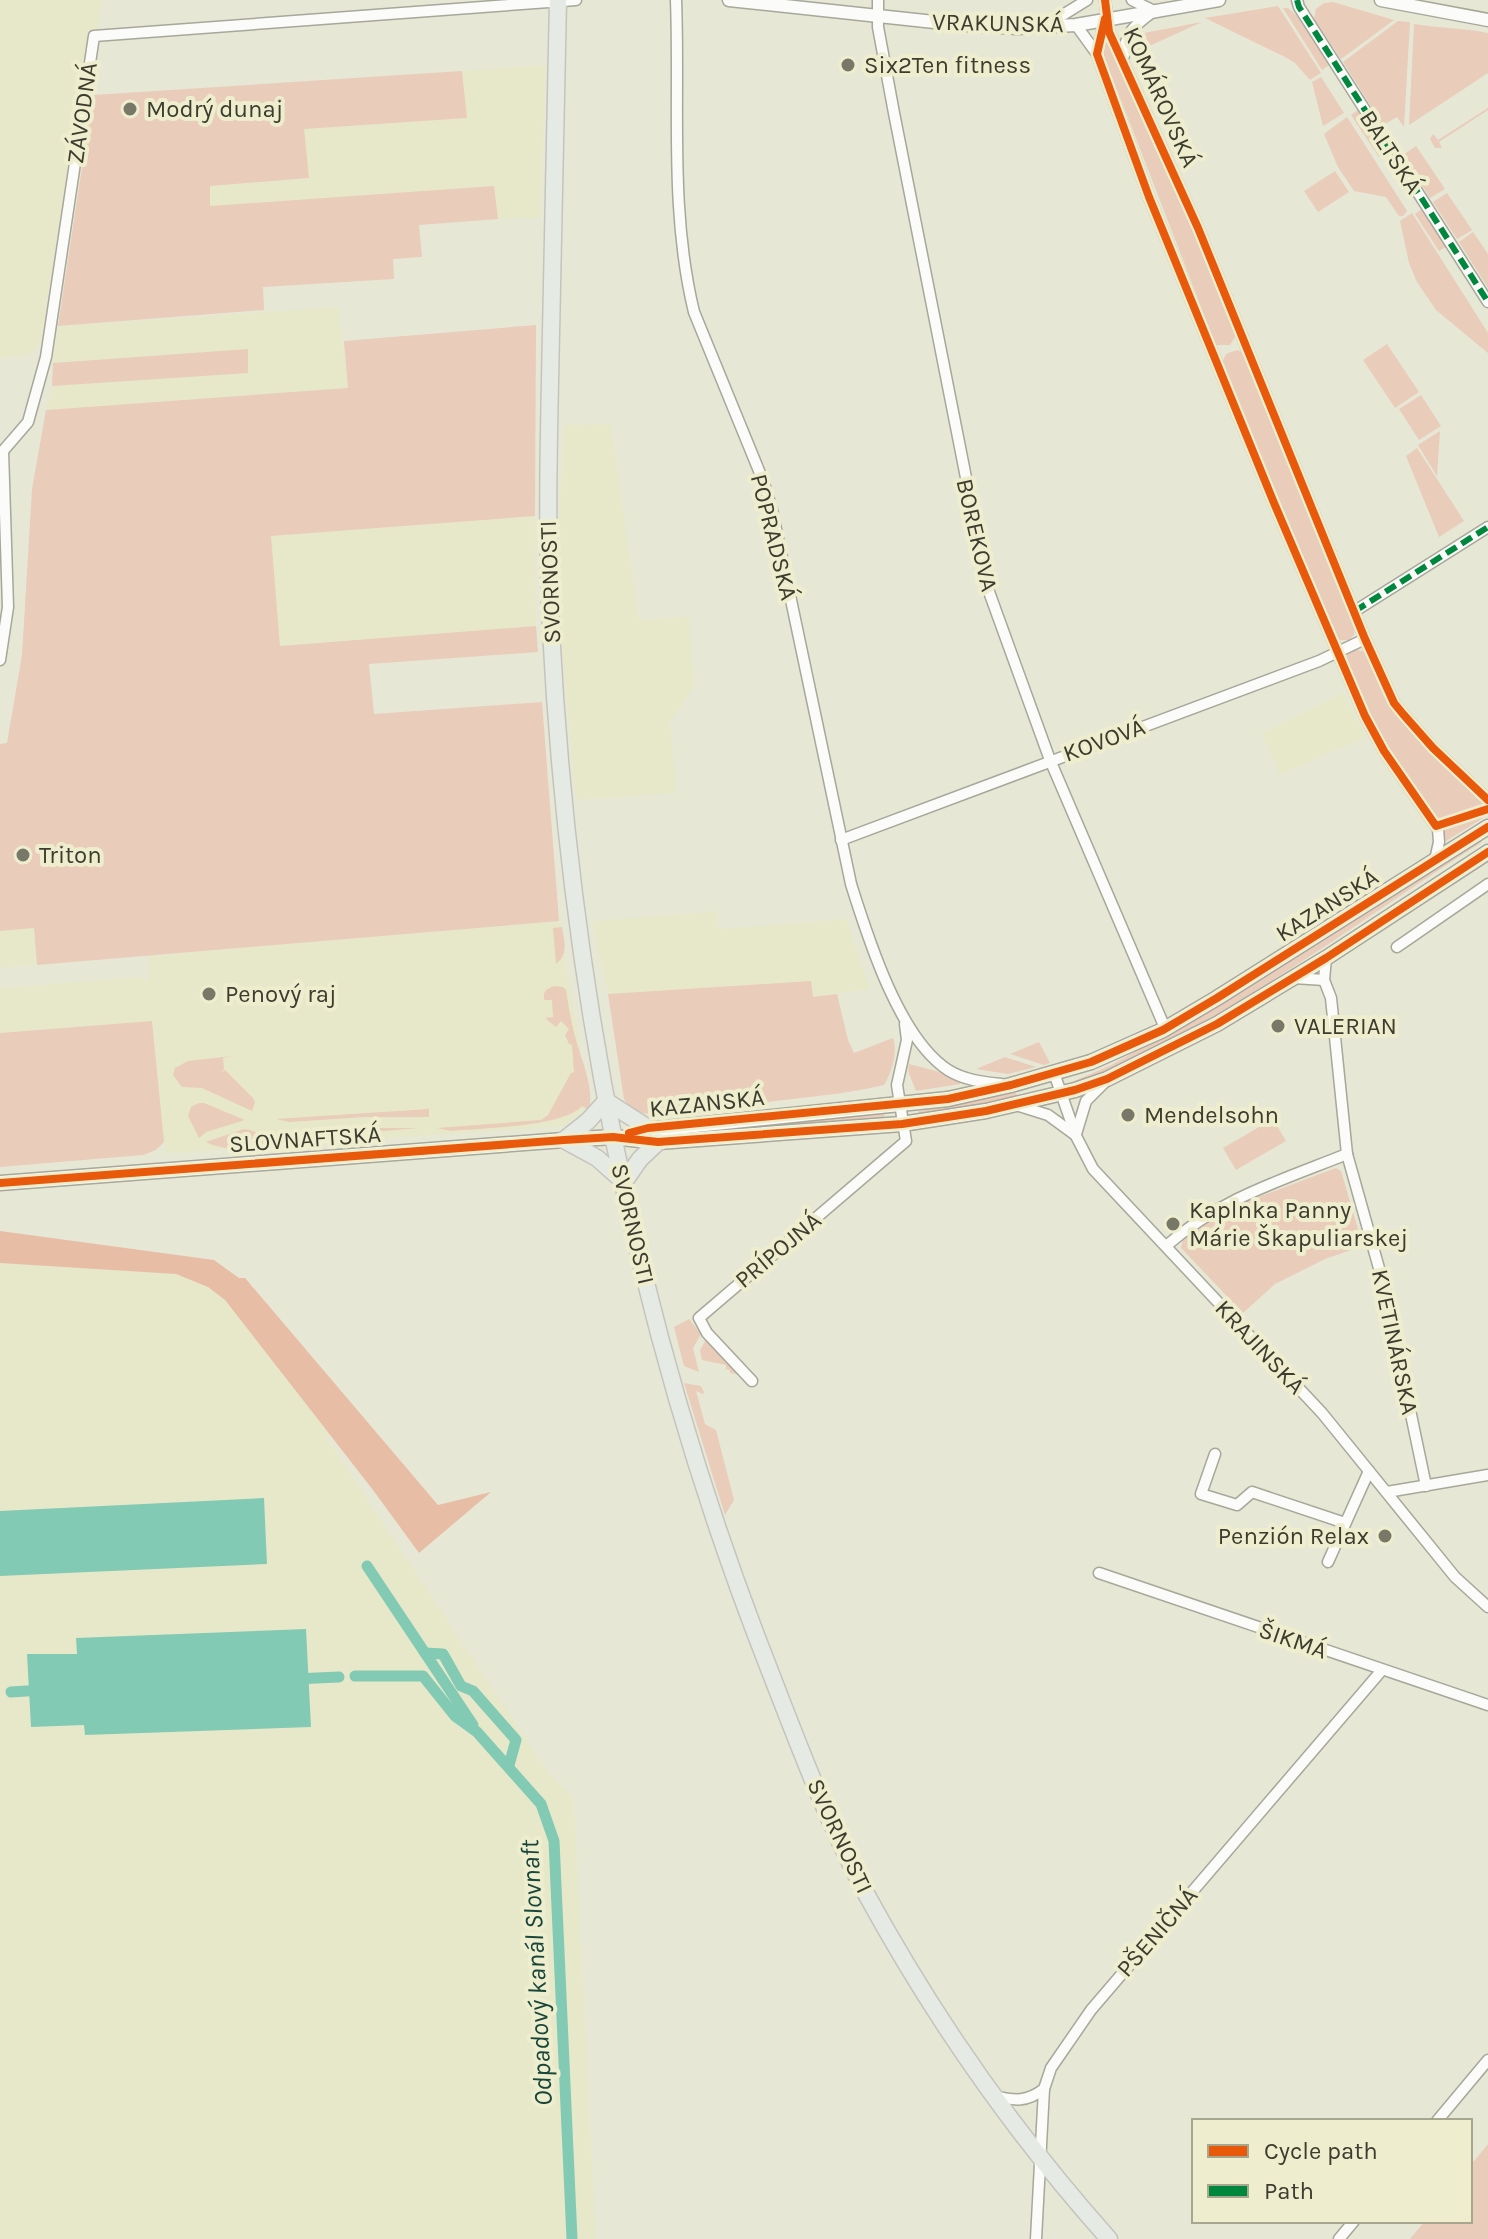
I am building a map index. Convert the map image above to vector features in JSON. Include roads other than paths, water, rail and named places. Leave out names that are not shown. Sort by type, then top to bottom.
[{"type":"main road","name":"SVORNOSTI","points":[[558,0],[547,518],[550,622],[570,876],[584,976],[613,1137],[653,1309],[693,1454],[748,1614],[832,1824],[861,1883],[932,2007],[1041,2158],[1109,2239]]},
{"type":"main road","name":"KAZANSKÁ","points":[[653,1135],[956,1098],[1108,1056],[1217,998],[1488,827]]},
{"type":"main road","name":"KAZANSKÁ","points":[[613,1137],[902,1124],[1061,1095],[1107,1079],[1217,1024],[1326,958],[1488,852]]},
{"type":"main road","points":[[606,1101],[653,1135],[624,1182],[597,1158],[564,1140],[588,1121],[606,1101]]},
{"type":"main road","name":"SLOVNAFTSKÁ","points":[[0,1183],[613,1137]]},
{"type":"street","name":"ZÁVODNÁ","points":[[0,660],[8,607],[3,451],[28,422],[46,357],[94,36],[576,0]]},
{"type":"street","name":"POPRADSKÁ","points":[[676,0],[679,71],[676,195],[688,284],[694,312],[764,483],[772,510],[851,884],[864,926],[905,1022],[924,1050],[947,1069],[966,1079],[1011,1085]]},
{"type":"street","name":"VRAKUNSKÁ","points":[[729,0],[989,27],[1076,25],[1219,0]]},
{"type":"street","name":"BOREKOVA","points":[[878,0],[894,113],[982,564],[996,614],[1050,760],[1165,1028]]},
{"type":"street","points":[[1042,27],[1087,0]]},
{"type":"street","points":[[1105,0],[1105,19]]},
{"type":"street","points":[[1124,60],[1124,42],[1128,34],[1154,11],[1132,0]]},
{"type":"street","name":"BALTSKÁ","points":[[1297,0],[1488,302]]},
{"type":"street","points":[[1381,0],[1488,20]]},
{"type":"street","name":"KOMÁROVSKÁ","points":[[1105,19],[1097,54],[1149,197],[1337,653],[1374,733],[1438,829],[1435,860]]},
{"type":"street","name":"KOMÁROVSKÁ","points":[[1105,19],[1198,228],[1394,703],[1433,748],[1488,800]]},
{"type":"street","points":[[1076,25],[1097,54]]},
{"type":"street","points":[[1355,611],[1488,527]]},
{"type":"street","name":"KOVOVÁ","points":[[841,840],[1337,653],[1365,639]]},
{"type":"street","points":[[1397,947],[1488,884]]},
{"type":"street","name":"KVETINÁRSKA","points":[[1326,958],[1324,980],[1331,998],[1347,1154],[1384,1286],[1426,1486]]},
{"type":"street","points":[[1294,978],[1324,980]]},
{"type":"street","name":"POPRADSKÁ","points":[[902,1124],[897,1085],[907,1040],[905,1022]]},
{"type":"street","name":"KRAJINSKÁ","points":[[1054,1073],[1076,1136],[1093,1169],[1322,1413],[1455,1577],[1488,1607]]},
{"type":"street","points":[[1016,1105],[1048,1115],[1076,1136],[1086,1101],[1107,1079]]},
{"type":"street","name":"PRÍPOJNÁ","points":[[752,1381],[707,1333],[699,1318],[906,1141],[902,1124]]},
{"type":"street","points":[[1166,1246],[1187,1226],[1231,1200],[1347,1154]]},
{"type":"street","points":[[1215,1454],[1201,1494],[1237,1505],[1252,1492],[1345,1523]]},
{"type":"street","points":[[1328,1562],[1369,1471]]},
{"type":"street","points":[[1387,1492],[1488,1475]]},
{"type":"street","name":"ŠIKMÁ","points":[[1099,1573],[1488,1705]]},
{"type":"street","name":"PŠENIČNÁ","points":[[1036,2239],[1044,2089],[1051,2068],[1091,2010],[1382,1670]]},
{"type":"street","points":[[1439,2119],[1488,2060]]},
{"type":"street","points":[[995,2096],[1015,2101],[1034,2097],[1044,2089]]},
{"type":"street","points":[[1339,2239],[1352,2223]]},
{"type":"water","points":[[264,1498],[267,1564],[0,1576],[0,1511]]},
{"type":"water","points":[[306,1629],[311,1727],[85,1735],[84,1725],[31,1727],[27,1654],[77,1654],[76,1638]]},
{"type":"waterway","points":[[367,1566],[473,1725]]},
{"type":"waterway","points":[[425,1653],[443,1654],[461,1686],[473,1691],[516,1740],[509,1765]]},
{"type":"waterway","name":"Odpadový kanál Slovnaft","points":[[355,1676],[423,1676],[455,1716],[477,1732],[541,1804],[554,1841],[572,2239]]},
{"type":"waterway","name":"Odpadový kanál Slovnaft","points":[[295,1679],[339,1677]]},
{"type":"waterway","name":"Odpadový kanál Slovnaft","points":[[11,1692],[42,1690]]},
{"type":"place","name":"Six2Ten fitness","points":[[848,65]]},
{"type":"place","name":"Modrý dunaj","points":[[130,109]]},
{"type":"place","name":"Triton","points":[[23,855]]},
{"type":"place","name":"Penový raj","points":[[209,994]]},
{"type":"place","name":"VALERIAN","points":[[1278,1026]]},
{"type":"place","name":"Mendelsohn","points":[[1128,1115]]},
{"type":"place","name":"Kaplnka Panny Márie Škapuliarskej","points":[[1173,1224]]},
{"type":"place","name":"Penzión Relax","points":[[1385,1536]]}]
